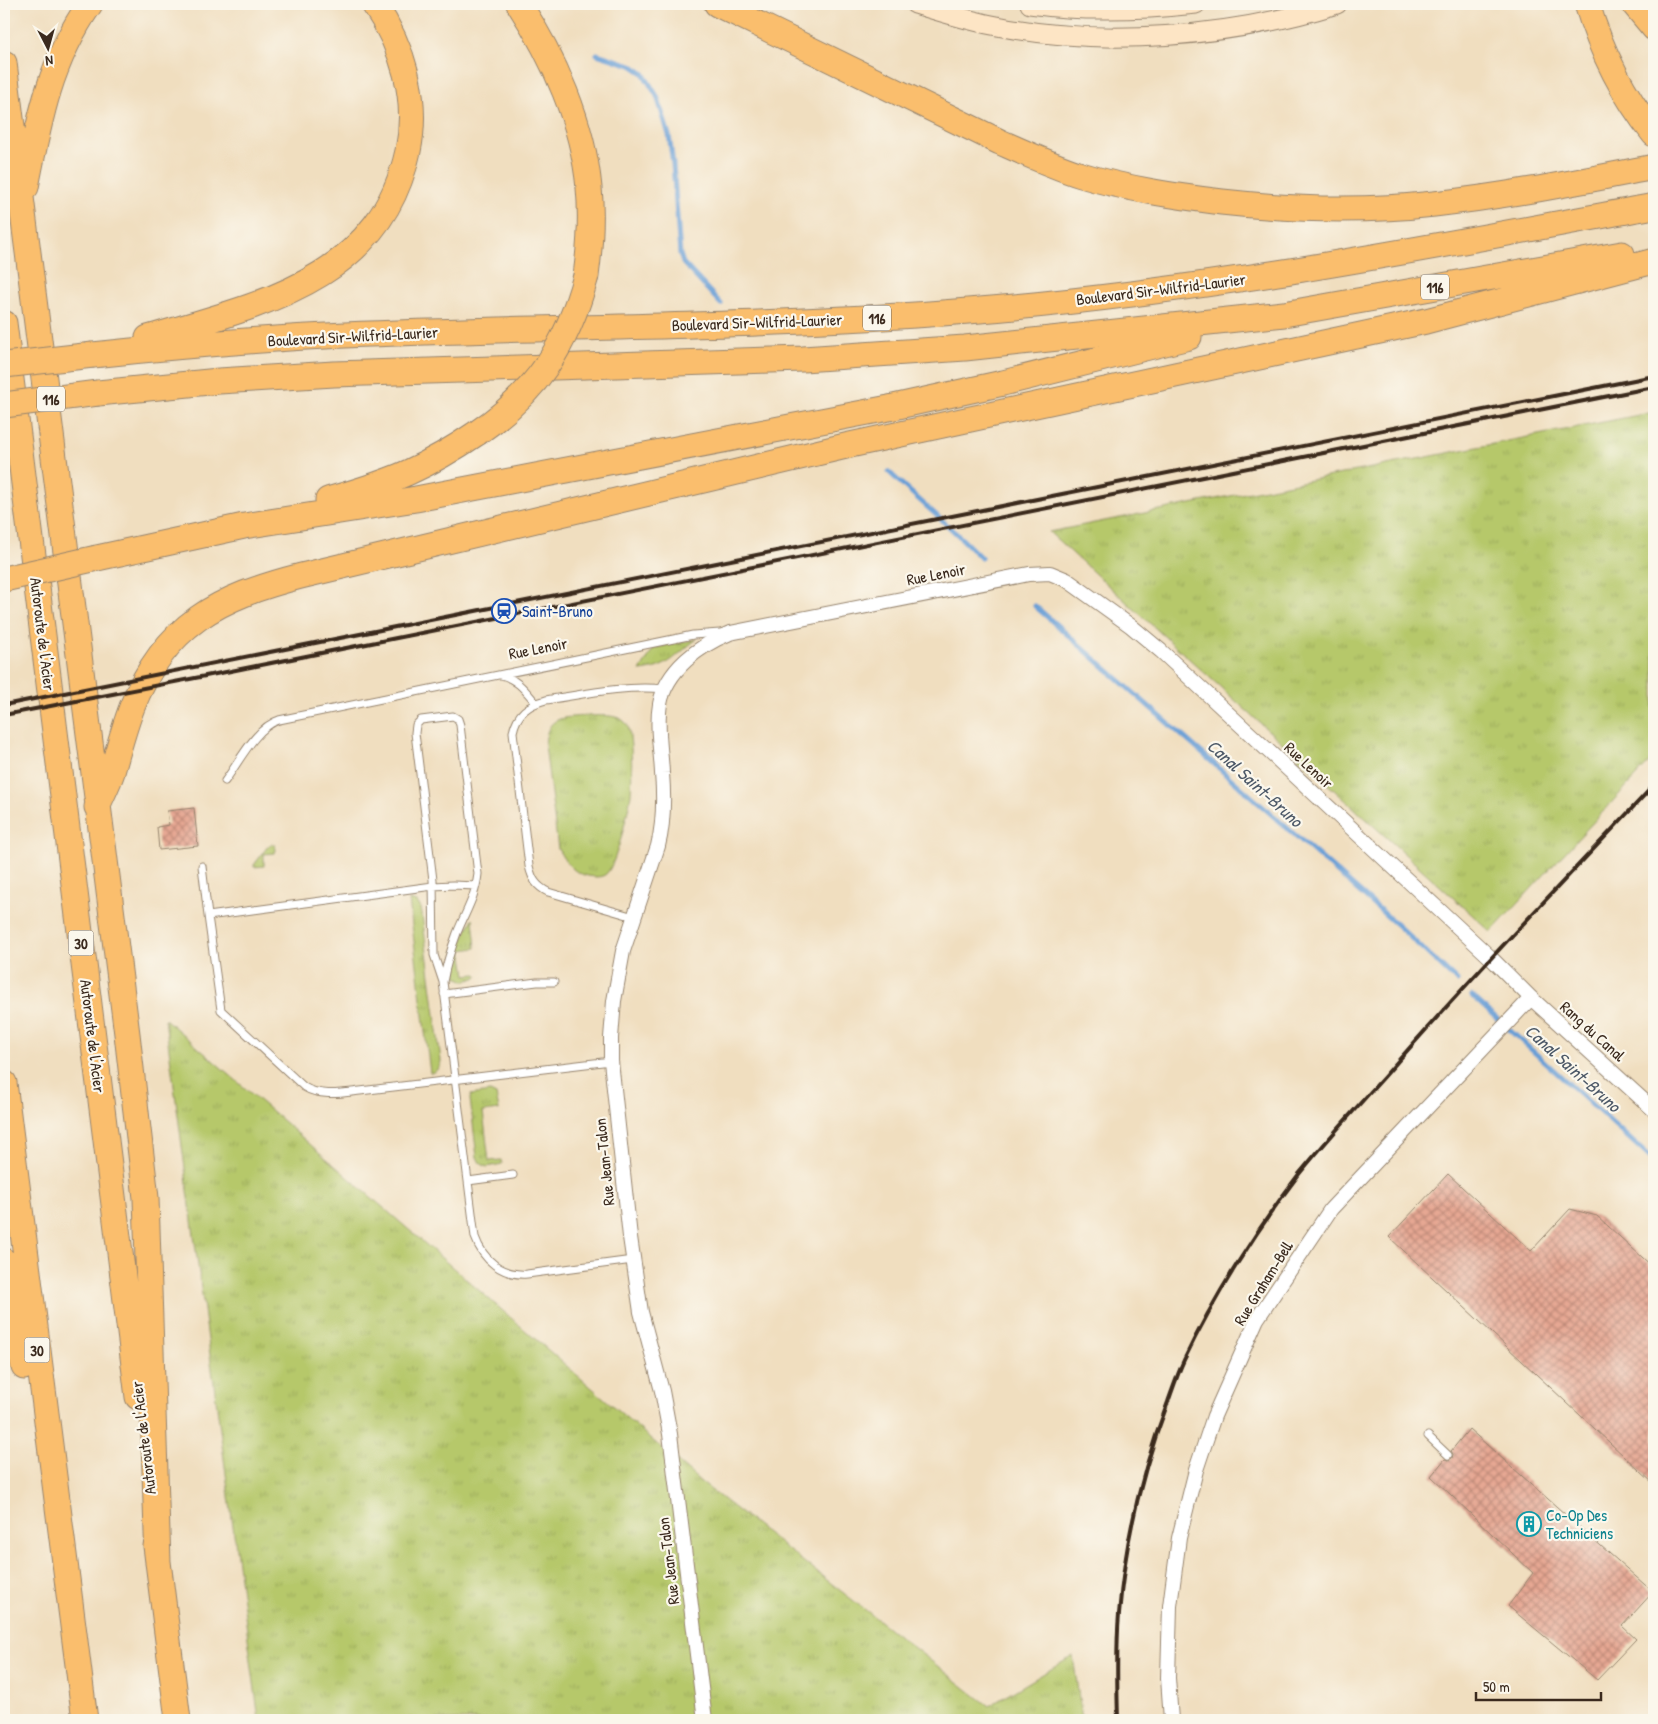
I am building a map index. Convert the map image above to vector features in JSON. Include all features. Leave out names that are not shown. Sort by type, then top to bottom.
[{"type":"highway","points":[[22,209],[37,128],[49,86],[67,40],[90,4]]},
{"type":"highway","points":[[93,355],[255,306],[274,298],[337,264],[373,228],[391,202],[400,180],[409,145],[412,118],[410,91],[404,64],[395,39],[374,4]]},
{"type":"highway","points":[[244,526],[393,479],[427,463],[477,433],[494,422],[524,394],[550,362],[569,328],[586,276],[590,240],[590,188],[583,150],[572,110],[537,35],[519,4]]},
{"type":"highway","points":[[717,4],[1040,160],[1080,174],[1158,193],[1285,208],[1325,210],[1392,208],[1482,198],[1654,167]]},
{"type":"highway","points":[[1586,4],[1606,54],[1624,90],[1648,126]]},
{"type":"highway","points":[[1634,4],[1654,28]]},
{"type":"highway","points":[[4,63],[127,1034],[146,1198],[158,1563]]},
{"type":"highway","name":"Boulevard Sir-Wilfrid-Laurier","points":[[4,365],[189,345],[322,336],[827,320],[1009,308],[1137,294],[1271,275],[1654,206]]},
{"type":"highway","name":"116","points":[[4,405],[219,381],[334,374],[709,363],[871,355],[999,344],[1284,314],[1654,248]]},
{"type":"highway","points":[[97,807],[112,773],[133,705],[158,659],[181,632],[196,619],[212,608],[252,590],[320,571],[823,451],[1426,321],[1654,261]]},
{"type":"highway","points":[[4,578],[244,526],[455,492],[889,408],[1003,383],[1284,314]]},
{"type":"highway","name":"Autoroute de l'Acier","points":[[4,323],[178,1720]]},
{"type":"highway","name":"30","points":[[4,1083],[84,1720]]},
{"type":"highway","points":[[4,1261],[72,1617]]},
{"type":"street","points":[[915,4],[993,25],[1049,33],[1098,37],[1150,36],[1219,29],[1268,21],[1338,4]]},
{"type":"street","points":[[1030,4],[1060,8],[1104,10],[1196,4]]},
{"type":"street","name":"Rue Lenoir","points":[[730,633],[1029,574],[1050,573],[1059,576],[1077,586],[1161,651],[1531,998]]},
{"type":"street","name":"Rue Jean-Talon","points":[[705,1720],[670,1434],[662,1391],[641,1312],[633,1260],[611,1061],[611,1038],[614,1001],[623,951],[662,830],[663,789],[658,723],[660,702],[665,689],[685,661],[708,643],[730,633]]},
{"type":"street","name":"Rue Graham-Bell","points":[[1171,1720],[1168,1678],[1170,1606],[1180,1538],[1196,1470],[1214,1416],[1257,1319],[1331,1209],[1531,998]]},
{"type":"street","name":"Rang du Canal","points":[[1531,998],[1654,1110]]},
{"type":"lane","name":"Rue Lenoir","points":[[225,781],[260,733],[275,721],[498,674],[693,636],[730,633]]},
{"type":"lane","points":[[498,674],[516,681],[536,703]]},
{"type":"lane","points":[[634,917],[548,892],[535,883],[532,877],[513,732],[518,717],[523,711],[536,703],[546,700],[620,688],[646,687],[665,689]]},
{"type":"lane","points":[[443,982],[448,958],[475,892],[478,862],[460,722],[453,716],[421,720],[416,725],[415,733],[434,886],[434,955],[443,982],[475,1237],[486,1258],[501,1270],[511,1274],[633,1260]]},
{"type":"lane","points":[[202,866],[220,1010],[304,1087],[313,1092],[339,1093],[611,1061]]},
{"type":"lane","points":[[208,916],[434,886],[476,886]]},
{"type":"lane","points":[[444,994],[554,982]]},
{"type":"lane","points":[[468,1181],[513,1175]]},
{"type":"lane","points":[[1428,1436],[1448,1455]]},
{"type":"green space","points":[[1654,412],[1654,757],[1491,932],[1049,532]]},
{"type":"green space","points":[[697,639],[665,664],[640,671],[654,648]]},
{"type":"green space","points":[[586,716],[607,716],[622,720],[628,728],[631,746],[631,794],[625,823],[610,869],[606,874],[597,877],[583,875],[574,870],[558,849],[545,745],[549,728],[557,720]]},
{"type":"green space","points":[[275,845],[275,853],[264,854],[264,866],[254,867],[268,846]]},
{"type":"green space","points":[[409,900],[417,902],[421,908],[441,1061],[438,1069],[430,1073]]},
{"type":"green space","points":[[473,919],[476,948],[462,950],[466,975],[477,974],[478,977],[465,981],[457,977],[457,956],[466,931]]},
{"type":"green space","points":[[165,1019],[702,1483],[989,1706],[1073,1656],[1082,1720],[259,1720]]},
{"type":"green space","points":[[490,1092],[496,1095],[499,1110],[483,1112],[489,1161],[501,1160],[502,1164],[487,1167],[480,1163],[477,1157],[470,1099],[471,1095]]},
{"type":"building","points":[[194,808],[198,846],[159,850],[157,827],[169,825],[167,811]]},
{"type":"building","points":[[1448,1174],[1531,1251],[1570,1209],[1597,1216],[1654,1268],[1654,1484],[1389,1237]]},
{"type":"building","name":"Co-Op Des Techniciens","points":[[1469,1429],[1653,1592],[1622,1626],[1636,1639],[1597,1680],[1508,1606],[1533,1573],[1431,1476],[1445,1459],[1449,1460],[1452,1458],[1453,1454],[1451,1451]]},
{"type":"waterway","name":"Canal Saint-Bruno","points":[[597,54],[631,65],[643,73],[657,96],[669,135],[680,254],[683,263],[721,304]]},
{"type":"waterway","name":"Canal Saint-Bruno","points":[[889,472],[981,558]]},
{"type":"waterway","name":"Canal Saint-Bruno","points":[[1035,606],[1396,924],[1457,981]]},
{"type":"waterway","name":"Canal Saint-Bruno","points":[[1472,996],[1654,1161]]},
{"type":"railway","points":[[4,705],[1654,376]]},
{"type":"railway","points":[[4,715],[1654,387]]},
{"type":"railway","points":[[1118,1720],[1117,1654],[1119,1614],[1130,1533],[1136,1506],[1150,1454],[1180,1370],[1222,1288],[1268,1217],[1320,1149],[1484,966],[1654,785]]},
{"type":"place","name":"Saint-Bruno","points":[[504,611]]},
{"type":"place","name":"Co-Op Des Techniciens","points":[[1529,1524]]}]
